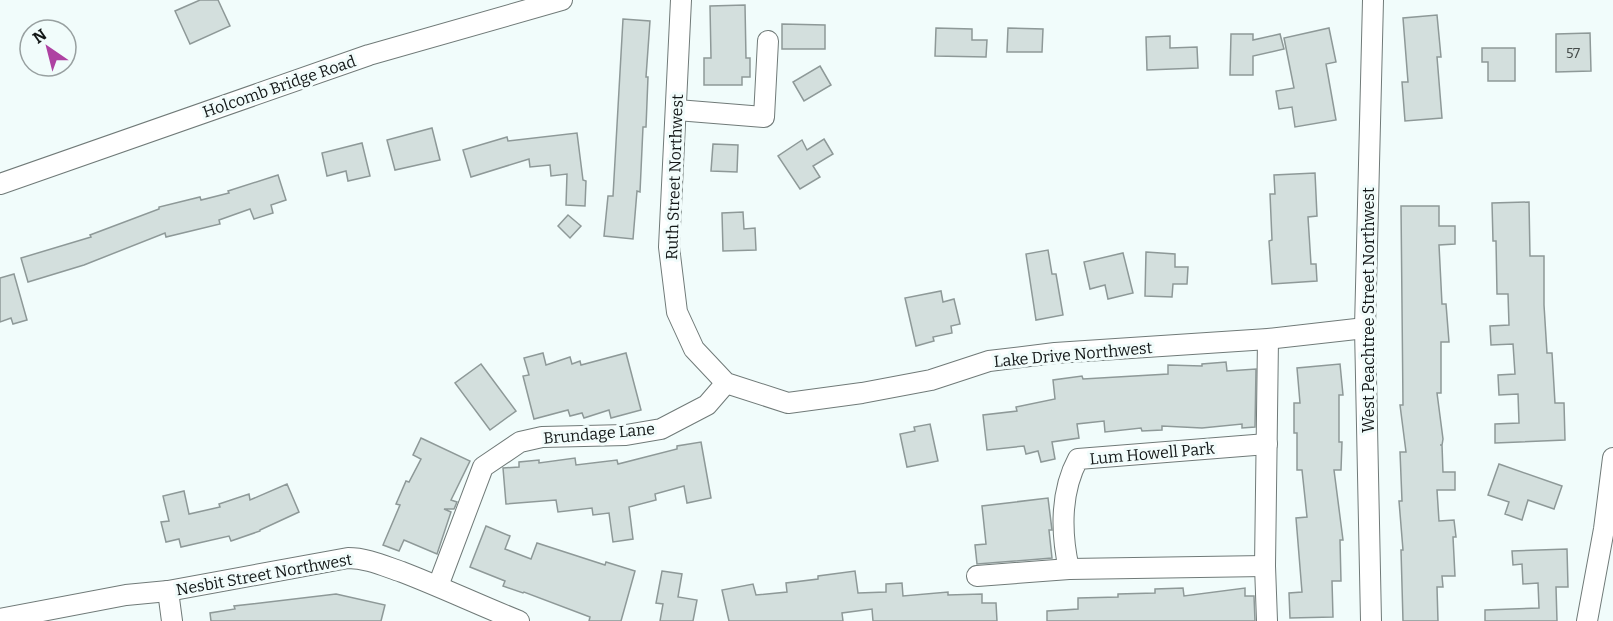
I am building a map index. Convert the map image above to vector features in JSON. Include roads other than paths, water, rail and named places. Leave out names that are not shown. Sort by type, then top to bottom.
[{"type":"street","name":"Holcomb Bridge Road","points":[[0,184],[369,55],[562,0]]},
{"type":"street","name":"Ruth Street Northwest","points":[[681,0],[669,247],[677,312],[694,349],[726,383],[752,391]]},
{"type":"street","name":"West Peachtree Street Northwest","points":[[1371,621],[1365,328],[1373,0]]},
{"type":"street","points":[[677,110],[764,117],[768,41]]},
{"type":"street","name":"Lake Drive Northwest","points":[[752,391],[788,403],[862,393],[931,380],[989,361],[1055,353],[1268,339],[1365,328]]},
{"type":"street","points":[[1267,621],[1265,566],[1268,339]]},
{"type":"street","name":"Brundage Lane","points":[[438,586],[483,467],[520,442],[561,436],[626,435],[661,429],[707,405],[726,383]]},
{"type":"street","name":"Lum Howell Park","points":[[1069,569],[1065,549],[1064,508],[1071,472],[1078,459],[1267,444]]},
{"type":"street","points":[[1587,621],[1604,529],[1613,458]]},
{"type":"street","name":"Nesbit Street Northwest","points":[[0,619],[126,595],[168,591],[348,558],[361,558],[438,586],[519,621]]},
{"type":"street","points":[[977,576],[1069,569],[1265,566]]},
{"type":"street","points":[[168,591],[172,621]]}]
